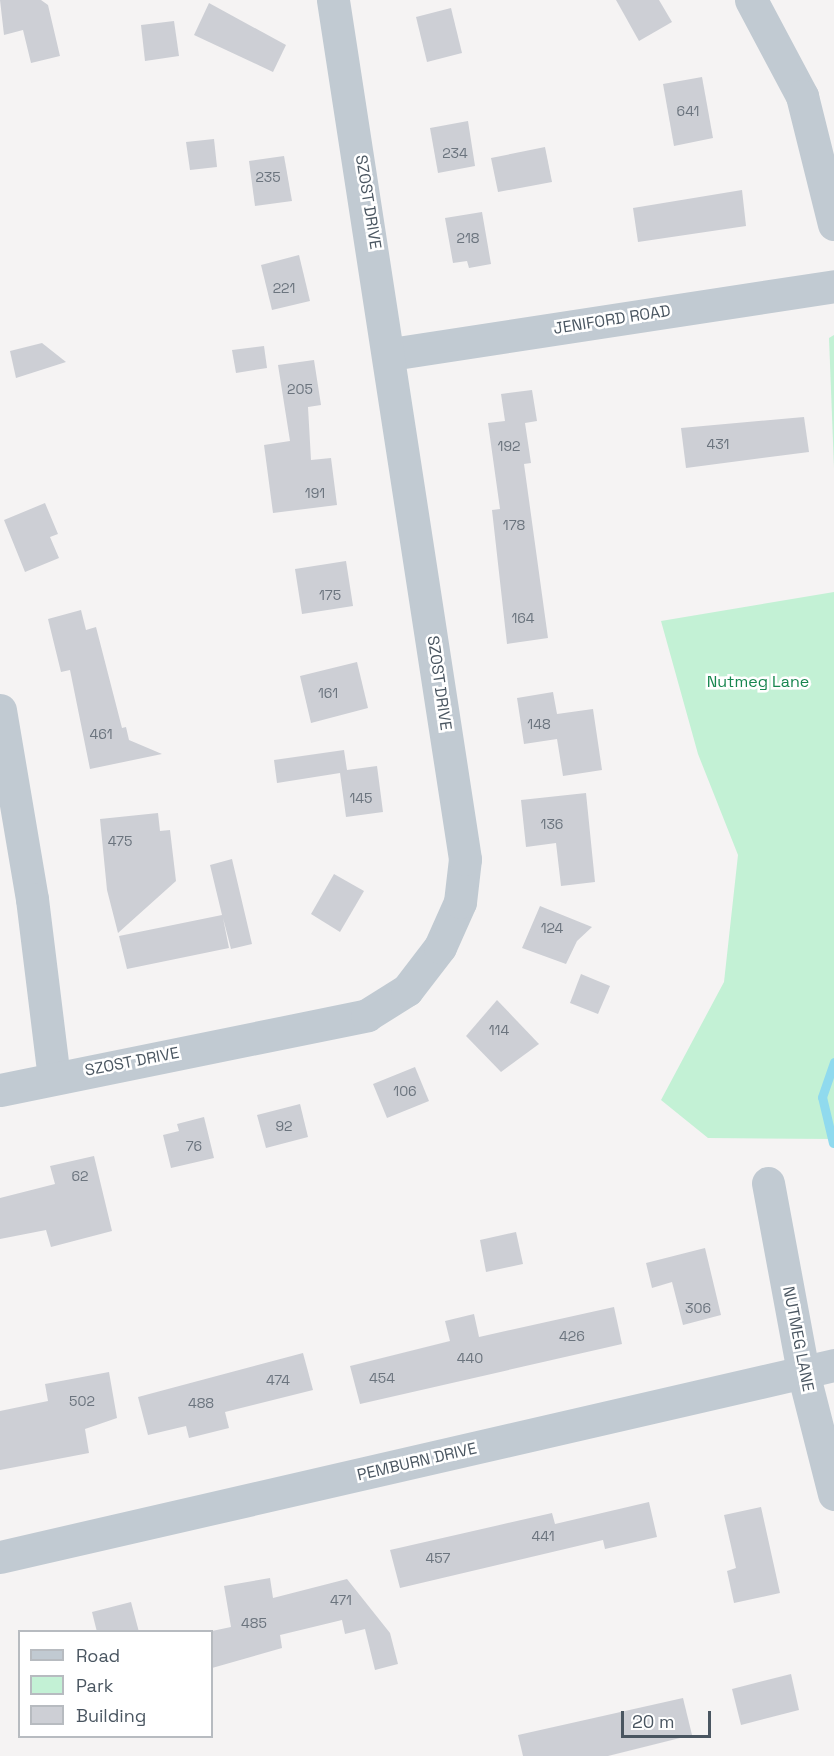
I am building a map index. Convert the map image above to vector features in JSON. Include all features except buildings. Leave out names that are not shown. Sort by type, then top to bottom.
[{"type":"street","name":"SZOST DRIVE","points":[[0,1090],[368,1015],[407,990],[440,947],[460,902],[465,859],[391,354],[333,0]]},
{"type":"street","points":[[751,0],[802,96],[834,224]]},
{"type":"street","name":"JENIFORD ROAD","points":[[391,354],[834,286]]},
{"type":"street","points":[[0,710],[32,899],[54,1078]]},
{"type":"street","name":"NUTMEG LANE","points":[[768,1183],[819,1369],[834,1494]]},
{"type":"street","name":"PEMBURN DRIVE","points":[[0,1557],[819,1369]]},
{"type":"green space","points":[[834,335],[834,468],[829,338]]},
{"type":"green space","name":"Nutmeg Lane","points":[[834,592],[834,1139],[708,1138],[661,1100],[724,982],[738,855],[698,754],[661,621]]},
{"type":"waterway","points":[[833,1143],[822,1097],[834,1062]]}]
